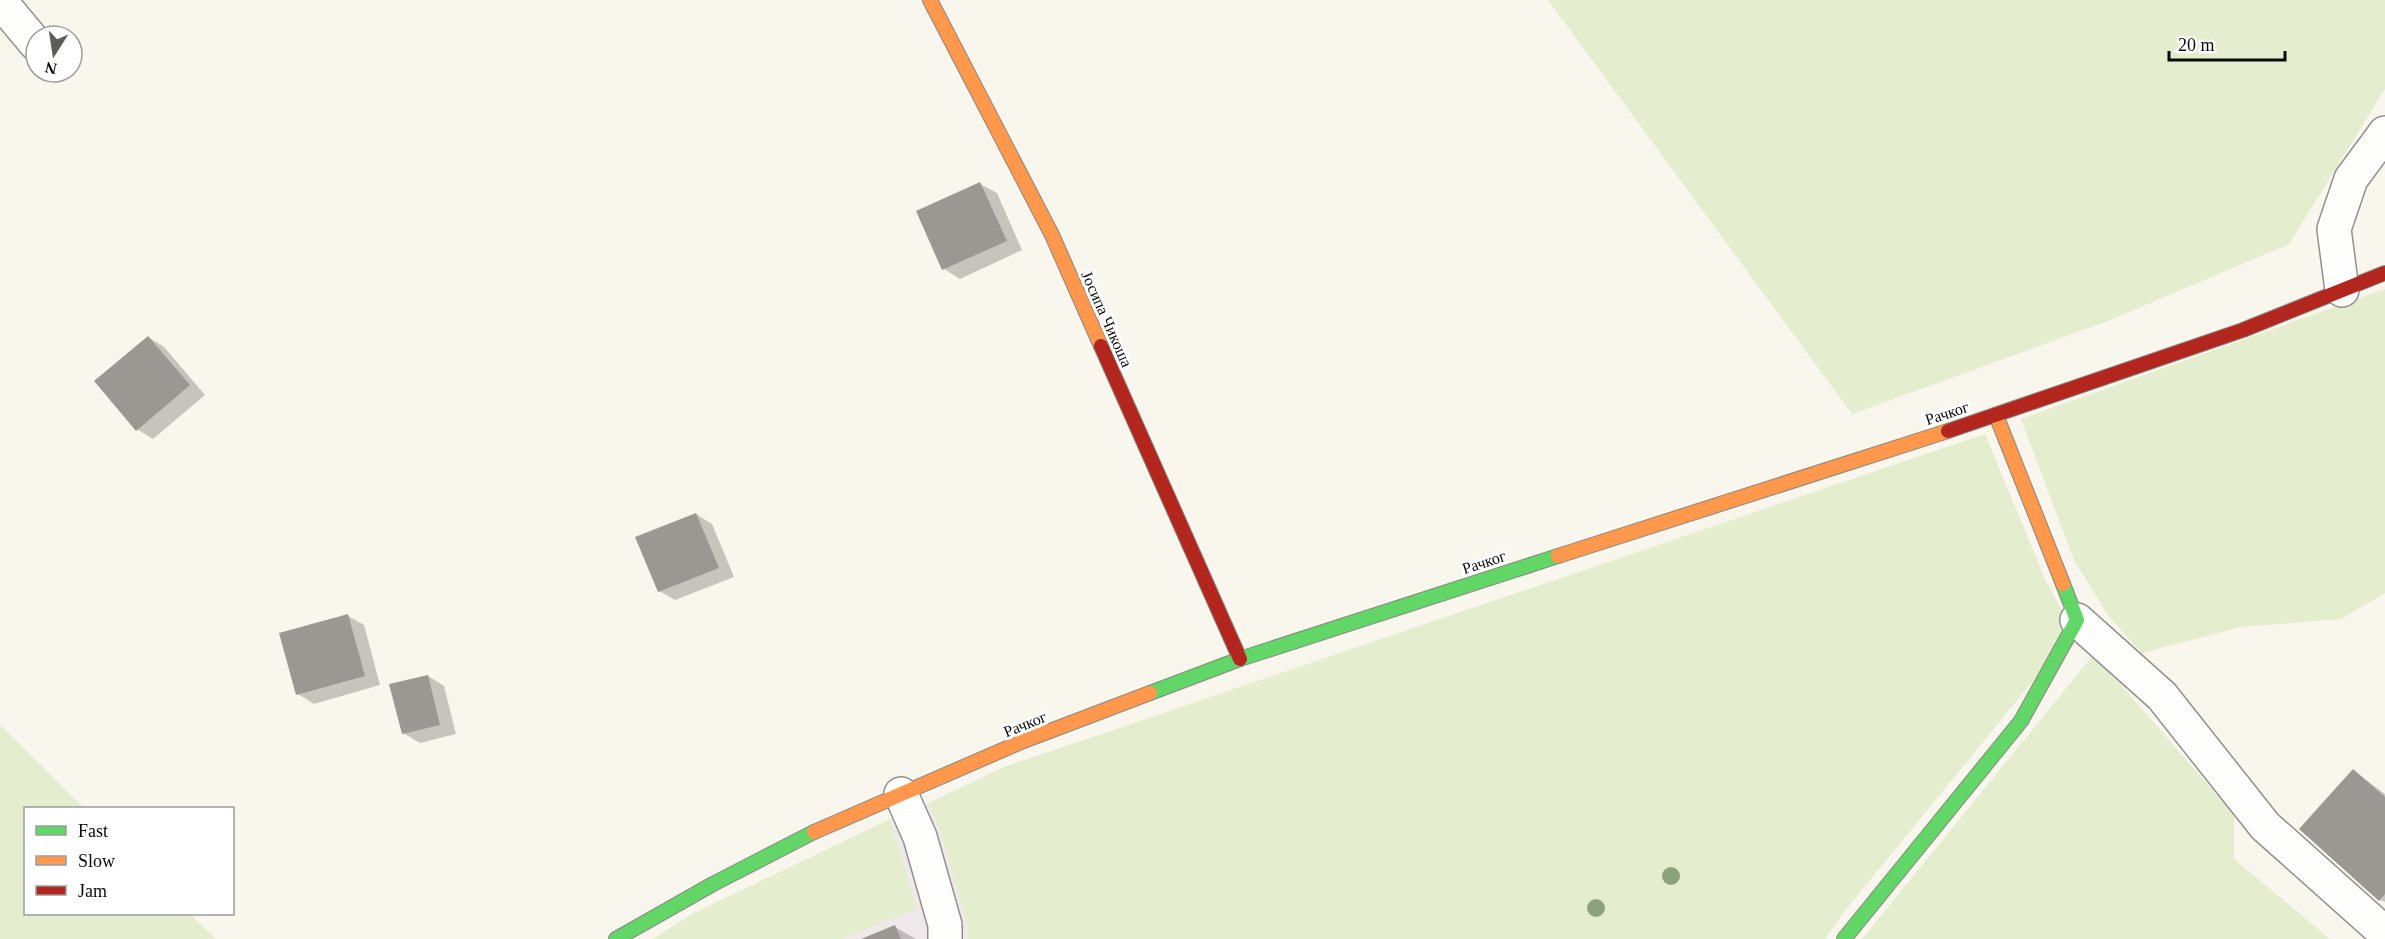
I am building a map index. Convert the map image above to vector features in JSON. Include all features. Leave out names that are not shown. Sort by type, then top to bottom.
[{"type":"main road","name":"Јосипа Чикоша","points":[[930,0],[1052,235],[1240,659]]},
{"type":"main road","name":"Рачког","points":[[616,939],[796,842],[901,794],[1021,742],[1240,659],[1996,415],[2243,330],[2385,273]]},
{"type":"main road","points":[[1844,939],[2021,721],[2077,620],[1996,415]]},
{"type":"street","points":[[0,1],[24,30]]},
{"type":"street","points":[[2342,290],[2334,229],[2351,179],[2385,133]]},
{"type":"street","points":[[2077,620],[2162,696],[2265,826],[2385,933]]},
{"type":"street","points":[[901,794],[920,837],[945,925],[945,939]]},
{"type":"shaded area","points":[[928,803],[941,832],[968,928],[968,939],[842,939],[917,909],[890,819]]},
{"type":"green space","points":[[1548,0],[2385,0],[2385,89],[2289,244],[2108,321],[1852,414]]},
{"type":"green space","points":[[2385,289],[2385,593],[2341,619],[2241,627],[2142,653],[2109,617],[2074,560],[2021,419]]},
{"type":"green space","points":[[1985,434],[2045,579],[2073,632],[1844,912],[1825,939],[968,939],[968,928],[941,832],[928,803],[1004,767]]},
{"type":"green space","points":[[2094,654],[2234,815],[2234,859],[2330,939],[1862,939]]},
{"type":"green space","points":[[0,725],[83,807],[24,807],[24,915],[191,915],[216,939],[0,939]]},
{"type":"green space","points":[[890,819],[917,909],[842,939],[653,939],[692,914]]},
{"type":"building","points":[[980,182],[1007,241],[942,270],[916,211]]},
{"type":"building","points":[[148,336],[190,385],[136,431],[94,381]]},
{"type":"building","points":[[696,513],[719,568],[658,592],[635,537]]},
{"type":"building","points":[[348,614],[365,676],[296,695],[279,633]]},
{"type":"building","points":[[428,675],[440,725],[402,734],[389,684]]},
{"type":"building","points":[[2353,769],[2385,797],[2385,894],[2379,901],[2299,829]]},
{"type":"building","points":[[895,925],[901,939],[861,939]]},
{"type":"traffic: fast","points":[[1150,693],[1240,659],[1558,556]]},
{"type":"traffic: fast","points":[[1844,939],[2021,721],[2077,620],[2063,584]]},
{"type":"traffic: fast","points":[[616,939],[713,884],[814,832]]},
{"type":"traffic: slow","points":[[930,0],[1052,235],[1101,346]]},
{"type":"traffic: slow","points":[[1996,415],[2063,584]]},
{"type":"traffic: slow","points":[[1558,556],[1948,431]]},
{"type":"traffic: slow","points":[[814,832],[1021,742],[1150,693]]},
{"type":"traffic: jam","points":[[1948,431],[2243,330],[2385,273]]},
{"type":"traffic: jam","points":[[1101,346],[1240,659]]}]
